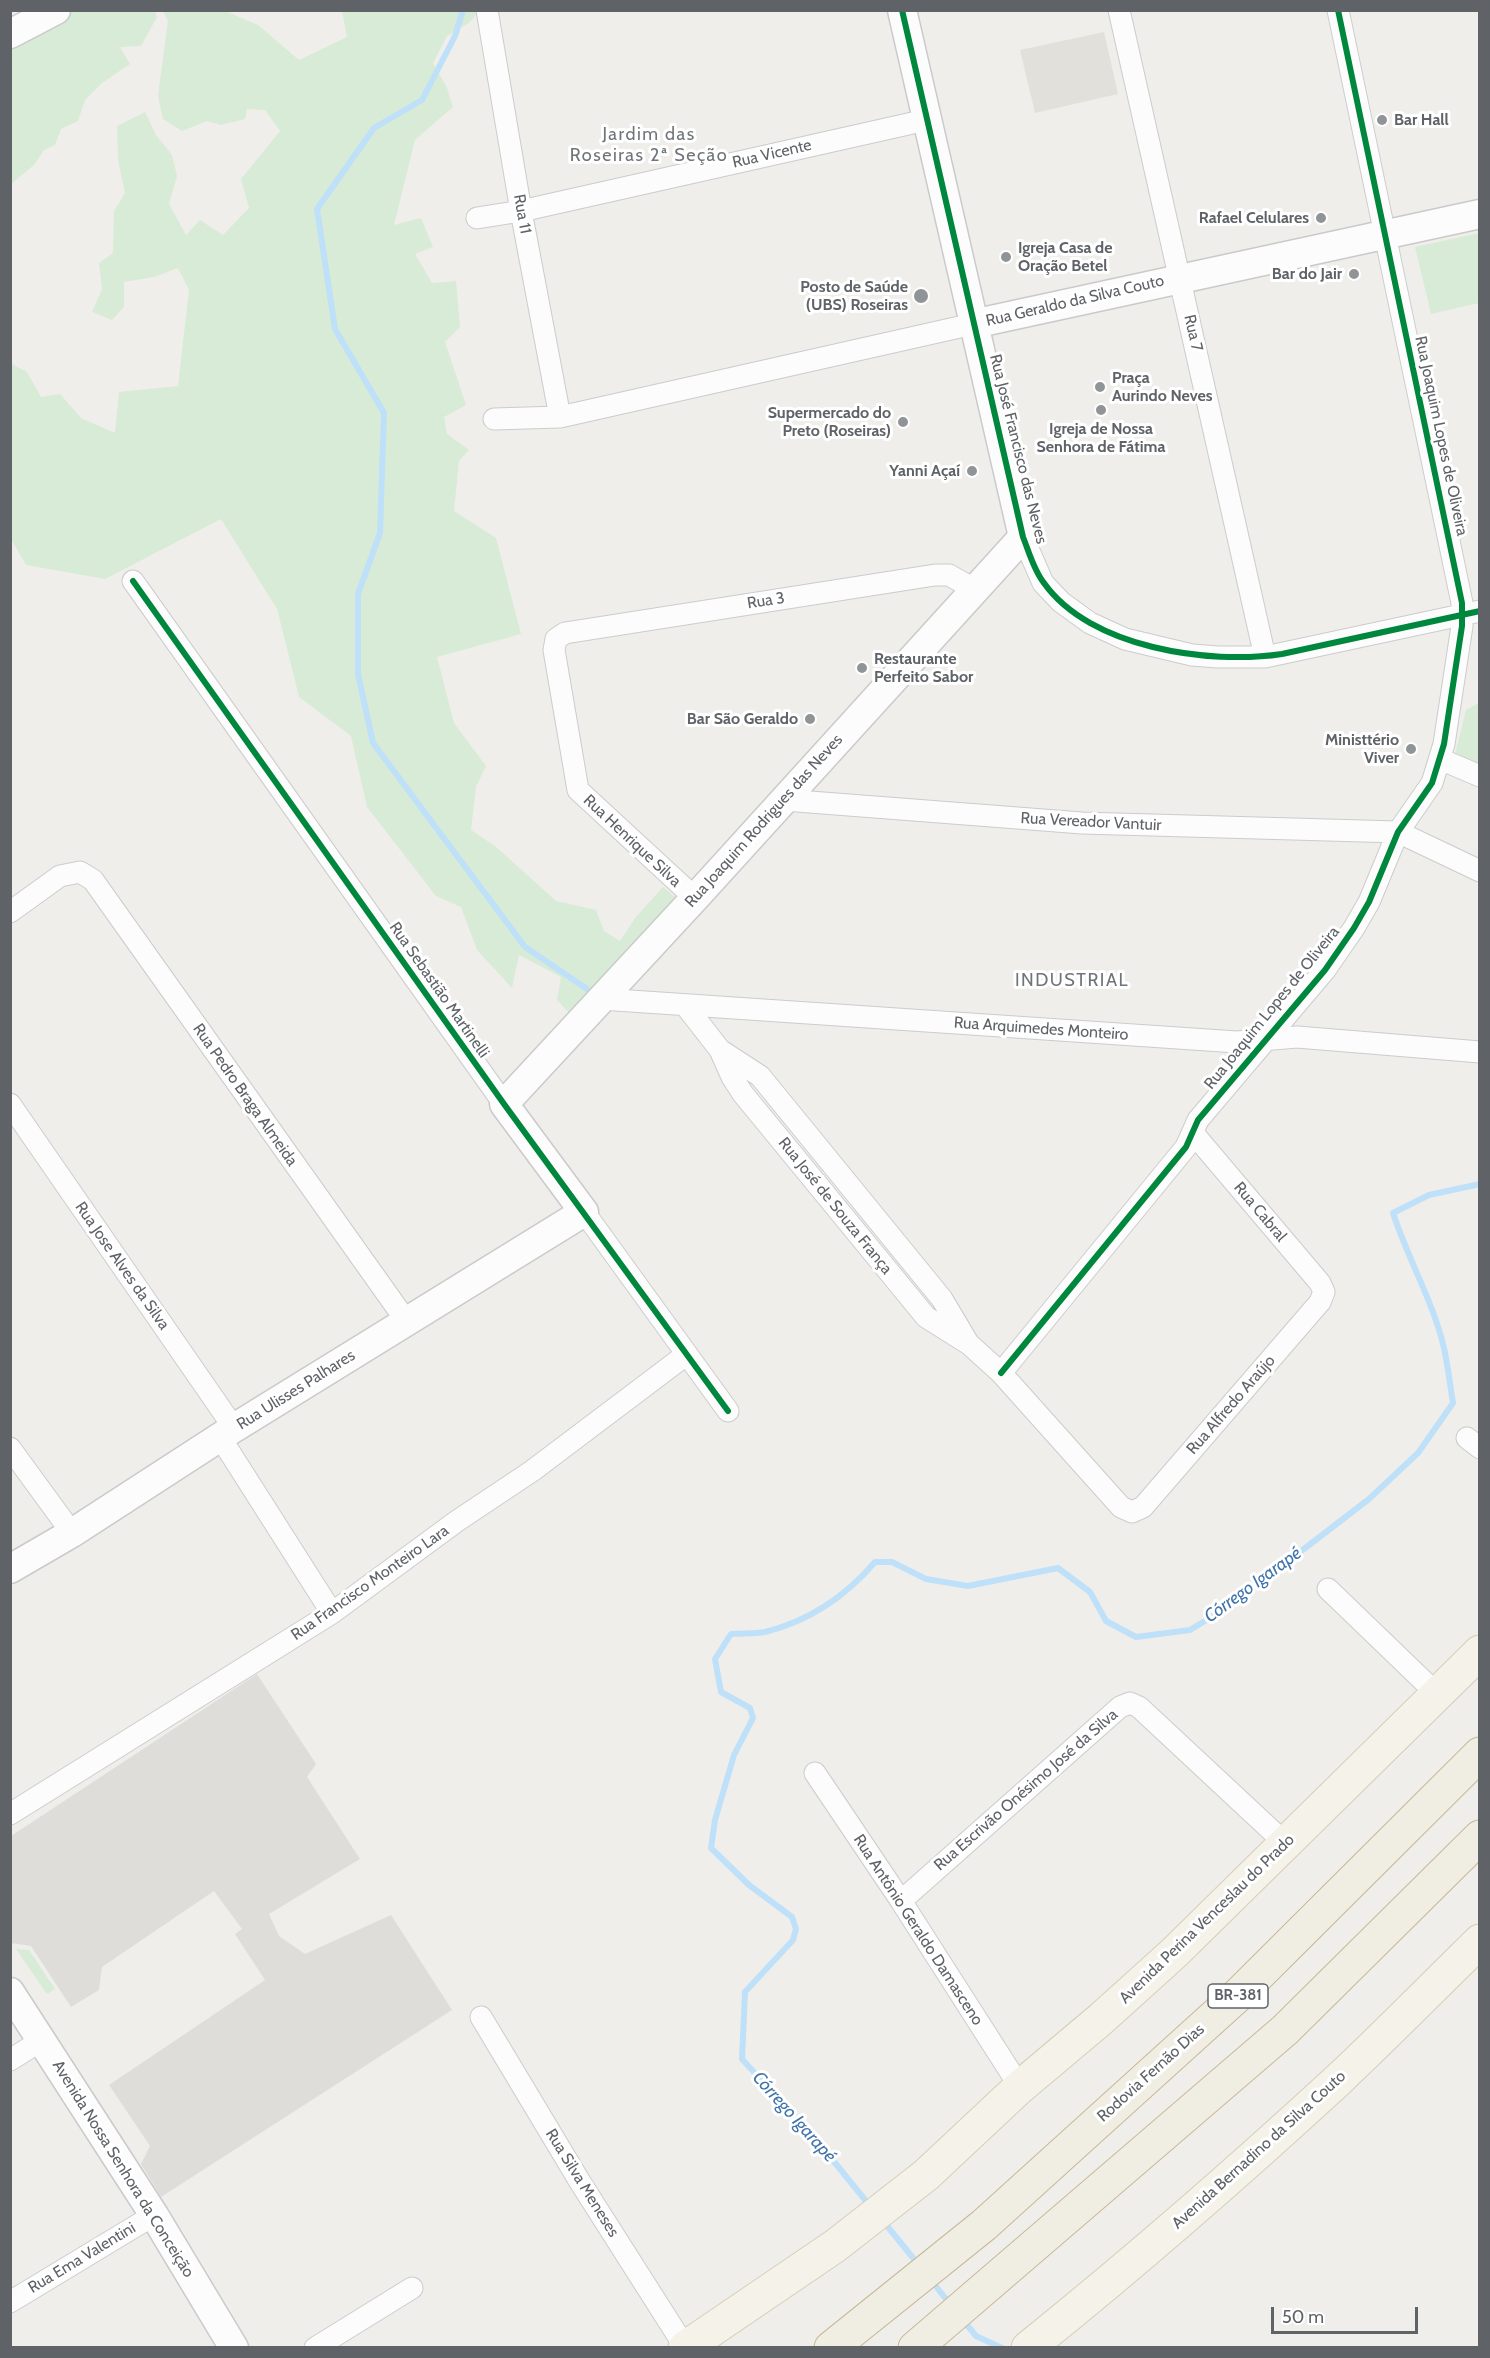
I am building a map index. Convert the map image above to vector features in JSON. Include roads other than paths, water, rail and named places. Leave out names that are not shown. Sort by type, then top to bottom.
[{"type":"highway","name":"Rodovia Fernão Dias","points":[[831,2348],[984,2225],[1238,1996],[1479,1754]]},
{"type":"highway","points":[[922,2342],[1285,2030],[1479,1837]]},
{"type":"main road","name":"Avenida Perina Venceslau do Prado","points":[[685,2347],[834,2246],[926,2175],[1020,2087],[1174,1953],[1438,1695],[1479,1652]]},
{"type":"main road","name":"Avenida Bernadino da Silva Couto","points":[[1028,2348],[1172,2230],[1322,2094],[1479,1941]]},
{"type":"street","name":"Rua José Francisco das Neves","points":[[902,10],[1023,537],[1043,583],[1061,603],[1090,623],[1125,639],[1165,650],[1218,657],[1265,657],[1471,613]]},
{"type":"street","name":"Rua 7","points":[[1119,10],[1265,657]]},
{"type":"street","name":"Rua Joaquim Lopes de Oliveira","points":[[1001,1373],[1186,1147],[1198,1120],[1324,970],[1354,928],[1369,902],[1398,832],[1432,783],[1444,744],[1471,613],[1462,603],[1338,10]]},
{"type":"street","name":"Rua 11","points":[[489,11],[521,211],[560,417]]},
{"type":"street","points":[[10,34],[46,12]]},
{"type":"street","name":"Rua Vicente","points":[[477,218],[521,211],[926,120]]},
{"type":"street","name":"Rua Geraldo da Silva Couto","points":[[494,419],[560,417],[1180,278],[1479,214]]},
{"type":"street","name":"Rua Joaquim Rodrigues das Neves","points":[[504,1104],[1023,537]]},
{"type":"street","name":"Rua 3","points":[[556,639],[566,633],[935,574],[949,575],[974,589]]},
{"type":"street","name":"Rua Sebastião Martinelli","points":[[133,581],[504,1104],[728,1411]]},
{"type":"street","name":"Rua Henrique Silva","points":[[556,639],[554,650],[578,790],[695,898]]},
{"type":"street","points":[[1440,759],[1479,776]]},
{"type":"street","name":"Rua Vereador Vantuir","points":[[784,800],[1082,823],[1398,832]]},
{"type":"street","points":[[1398,832],[1479,871]]},
{"type":"street","name":"Rua Pedro Braga Almeida","points":[[10,912],[60,876],[80,872],[93,880],[406,1322]]},
{"type":"street","name":"Rua Arquimedes Monteiro","points":[[601,999],[1237,1042],[1297,1036],[1479,1052]]},
{"type":"street","name":"Rua José de Souza França","points":[[685,1005],[720,1050],[760,1076],[942,1299],[969,1344],[1001,1373],[1121,1507],[1132,1512]]},
{"type":"street","name":"Rua Jose Alves da Silva","points":[[10,1104],[227,1432],[332,1613]]},
{"type":"street","name":"Rua Cabral","points":[[1192,1132],[1320,1283],[1324,1292]]},
{"type":"street","name":"Rua Ulisses Palhares","points":[[10,1569],[72,1533],[227,1432],[584,1212]]},
{"type":"street","name":"Rua Alfredo Araújo","points":[[1132,1512],[1143,1507],[1320,1302],[1324,1292]]},
{"type":"street","name":"Rua Francisco Monteiro Lara","points":[[10,1814],[332,1613],[457,1521],[532,1471],[687,1353]]},
{"type":"street","points":[[10,1448],[72,1533]]},
{"type":"street","points":[[1328,1590],[1438,1695]]},
{"type":"street","name":"Rua Escrivão Onésimo José da Silva","points":[[901,1901],[1120,1707],[1130,1703],[1139,1707],[1286,1844]]},
{"type":"street","name":"Rua Antônio Geraldo Damasceno","points":[[815,1773],[901,1901],[1020,2087]]},
{"type":"street","name":"Avenida Nossa Senhora da Conceição","points":[[10,1992],[154,2215],[234,2348]]},
{"type":"street","name":"Rua Silva Meneses","points":[[481,2017],[580,2182],[685,2347]]},
{"type":"street","points":[[10,2060],[42,2040]]},
{"type":"street","name":"Rua Ema Valentini","points":[[10,2302],[154,2215]]},
{"type":"street","points":[[315,2348],[412,2288]]},
{"type":"waterway","points":[[463,10],[455,36],[422,100],[374,128],[317,209],[335,329],[384,413],[380,533],[358,594],[358,674],[373,743],[525,947],[587,989]]},
{"type":"waterway","name":"Córrego Igarapé","points":[[870,2206],[823,2148],[742,2059],[745,1992],[793,1940],[796,1929],[792,1917],[749,1885],[711,1848],[715,1820],[734,1755],[753,1718],[750,1708],[721,1692],[715,1659],[731,1634],[765,1632],[797,1621],[826,1606],[852,1586],[875,1562],[892,1562],[926,1579],[968,1586],[1058,1568],[1090,1592],[1106,1621],[1136,1637],[1190,1630],[1231,1605],[1369,1499],[1418,1453],[1453,1403],[1439,1331],[1393,1213],[1429,1195],[1480,1184]]},
{"type":"waterway","name":"Córrego Igarapé","points":[[883,2221],[918,2264]]},
{"type":"waterway","name":"Córrego Igarapé","points":[[930,2279],[950,2304]]},
{"type":"waterway","name":"Córrego Igarapé","points":[[962,2319],[976,2336],[1002,2348]]},
{"type":"place","name":"Bar Hall","points":[[1382,120]]},
{"type":"place","name":"Rafael Celulares","points":[[1321,218]]},
{"type":"place","name":"Igreja Casa de Oração Betel","points":[[1006,257]]},
{"type":"place","name":"Bar do Jair","points":[[1354,274]]},
{"type":"place","name":"Posto de Saúde (UBS) Roseiras","points":[[921,296]]},
{"type":"place","name":"Praça Aurindo Neves","points":[[1100,387]]},
{"type":"place","name":"Igreja de Nossa Senhora de Fátima","points":[[1101,410]]},
{"type":"place","name":"Supermercado do Preto (Roseiras)","points":[[903,422]]},
{"type":"place","name":"Yanni Açaí","points":[[972,471]]},
{"type":"place","name":"Restaurante Perfeito Sabor","points":[[862,668]]},
{"type":"place","name":"Bar São Geraldo","points":[[810,719]]},
{"type":"place","name":"Ministtério Viver","points":[[1411,749]]},
{"type":"district","name":"Jardim das Roseiras 2ª Seção","points":[[649,145]]},
{"type":"district","name":"INDUSTRIAL","points":[[1072,981]]}]
